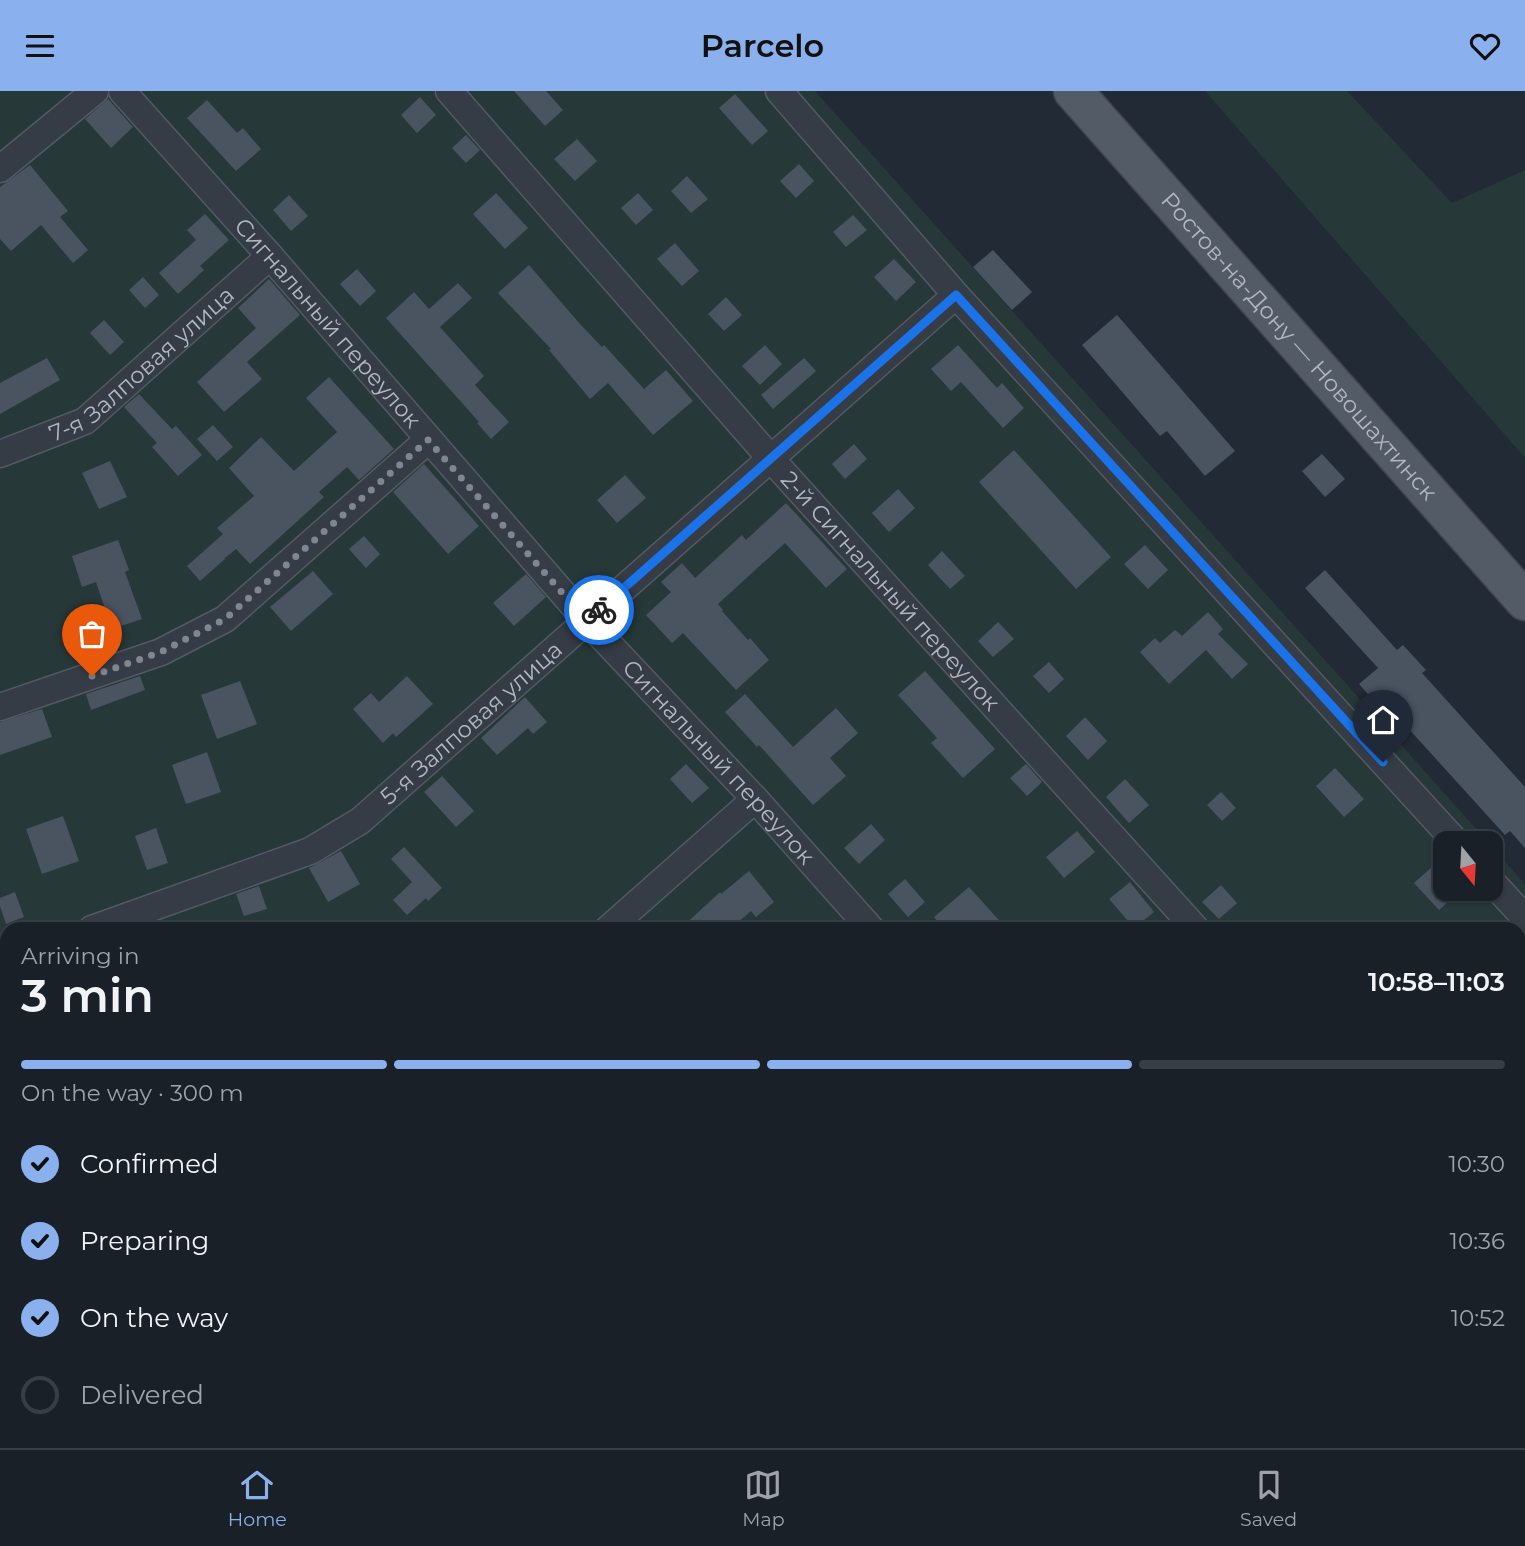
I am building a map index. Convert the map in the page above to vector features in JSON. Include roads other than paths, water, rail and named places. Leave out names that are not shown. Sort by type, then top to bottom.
[{"type":"main road","name":"Ростов-на-Дону — Новошахтинск","points":[[1073,91],[1525,601]]},
{"type":"street","points":[[0,169],[95,91]]},
{"type":"street","name":"Сигнальный переулок","points":[[122,91],[270,256],[587,621],[755,799],[865,922]]},
{"type":"street","name":"2-й Сигнальный переулок","points":[[449,91],[772,460],[1190,922]]},
{"type":"street","points":[[779,91],[956,295],[1446,831]]},
{"type":"street","name":"7-я Залповая улица","points":[[0,454],[85,421],[270,256]]},
{"type":"street","name":"5-я Залповая улица","points":[[112,922],[310,851],[360,821],[956,295]]},
{"type":"street","points":[[0,707],[161,652],[225,619],[428,440]]},
{"type":"street","points":[[616,922],[755,799]]},
{"type":"street","points":[[1503,894],[1525,918]]}]
